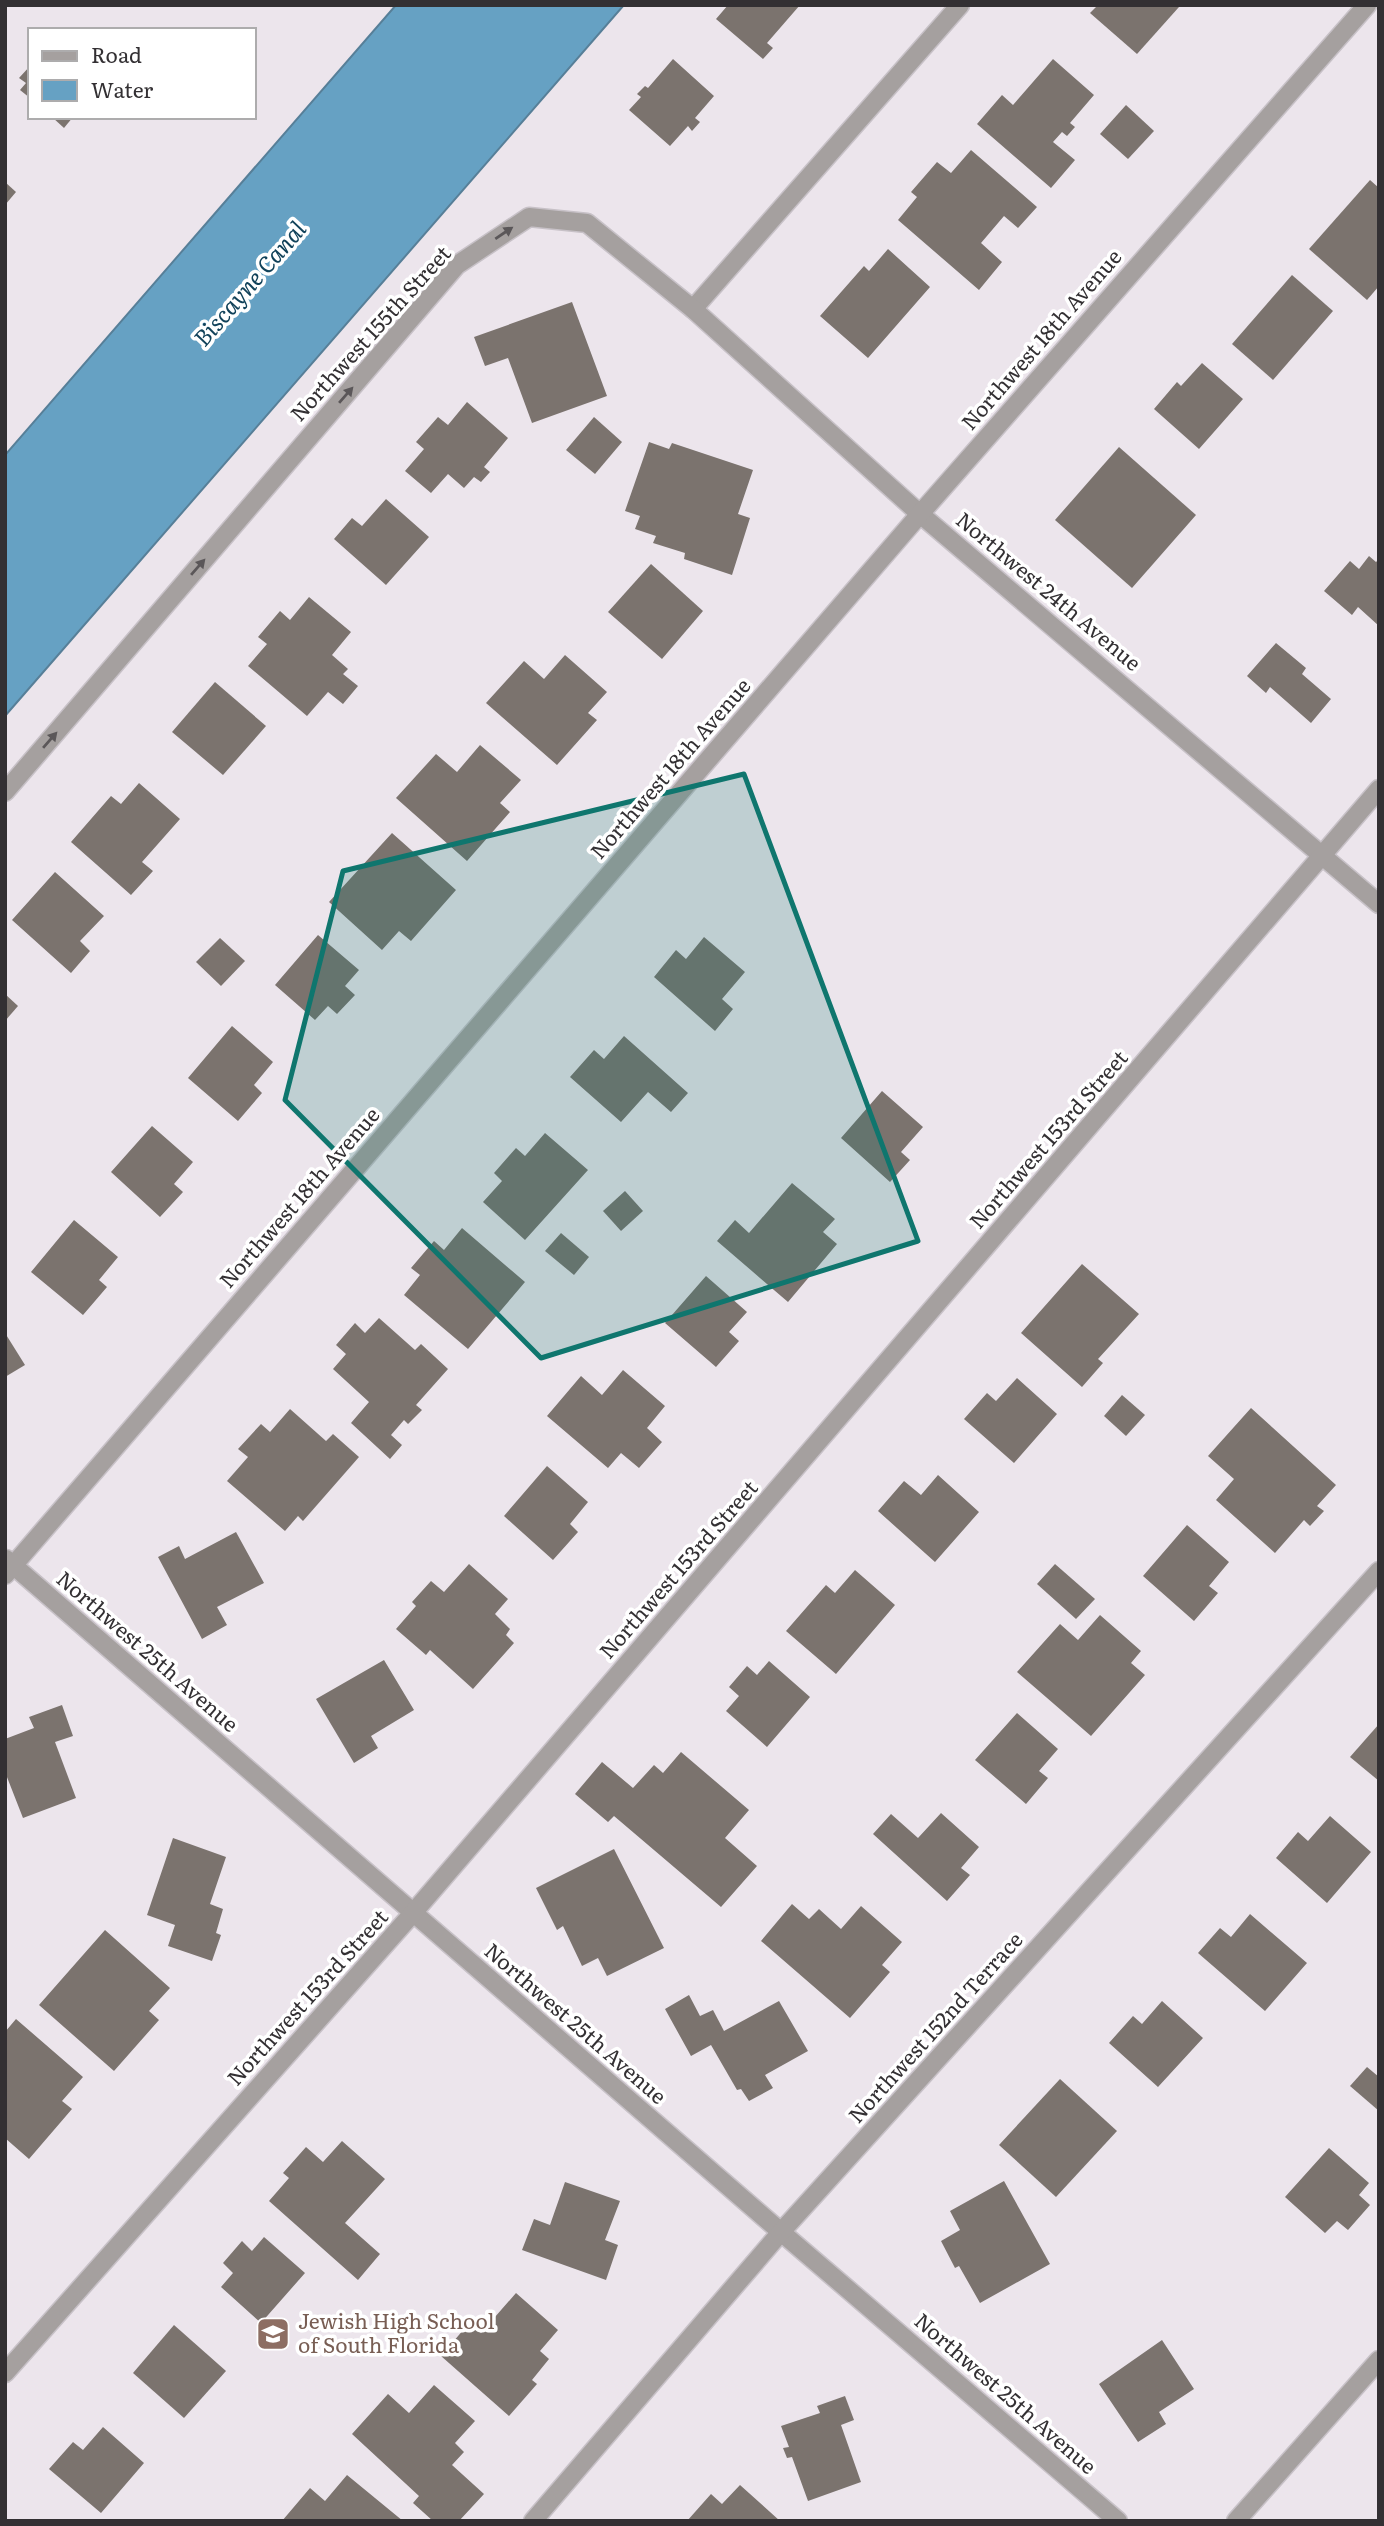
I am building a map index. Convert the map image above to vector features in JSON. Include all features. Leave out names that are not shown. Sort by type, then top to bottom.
[{"type":"street","points":[[694,309],[960,5]]},
{"type":"street","name":"Northwest 18th Avenue","points":[[8,1566],[920,514],[1367,5]]},
{"type":"street","name":"Northwest 155th Street","points":[[5,792],[457,265],[529,217],[587,223],[694,309]]},
{"type":"street","name":"Northwest 24th Avenue","points":[[694,309],[920,514],[1379,904]]},
{"type":"street","name":"Northwest 153rd Street","points":[[5,2373],[413,1913],[1379,789]]},
{"type":"street","name":"Northwest 25th Avenue","points":[[8,1566],[1118,2521]]},
{"type":"street","name":"Northwest 152nd Terrace","points":[[533,2521],[781,2232],[1379,1571]]},
{"type":"street","points":[[1236,2521],[1379,2360]]},
{"type":"highlighted area","points":[[744,774],[918,1241],[541,1358],[285,1100],[343,871]]},
{"type":"water","name":"Biscayne Canal","points":[[396,5],[624,5],[5,716],[5,455]]},
{"type":"building","points":[[728,5],[800,5],[767,43],[773,48],[763,59],[716,19]]},
{"type":"building","points":[[1098,5],[1179,7],[1137,54],[1090,13]]},
{"type":"building","points":[[673,59],[714,96],[695,118],[700,122],[692,131],[688,126],[670,146],[629,110],[641,97],[637,94],[645,86],[648,88]]},
{"type":"building","points":[[1053,59],[1094,95],[1070,123],[1075,127],[1067,136],[1062,132],[1053,142],[1075,160],[1051,188],[977,124],[1002,95],[1013,105]]},
{"type":"building","points":[[28,68],[28,96],[20,90],[26,83],[19,78]]},
{"type":"building","points":[[1126,105],[1154,131],[1128,159],[1100,134]]},
{"type":"building","points":[[54,119],[71,119],[64,128]]},
{"type":"building","points":[[971,150],[1037,207],[1018,228],[1004,216],[981,243],[1002,262],[979,290],[898,220],[917,197],[911,192],[937,162],[951,173]]},
{"type":"building","points":[[1370,180],[1379,188],[1379,286],[1367,300],[1309,249]]},
{"type":"building","points":[[5,182],[16,192],[5,205]]},
{"type":"building","points":[[888,249],[930,287],[868,358],[820,316],[864,266],[869,271]]},
{"type":"building","points":[[1292,275],[1333,311],[1273,380],[1232,344]]},
{"type":"building","points":[[572,302],[607,396],[532,423],[508,358],[485,366],[474,337]]},
{"type":"building","points":[[1202,363],[1243,399],[1199,449],[1154,409],[1177,382],[1181,386]]},
{"type":"building","points":[[467,402],[508,438],[484,467],[490,472],[481,482],[474,477],[464,488],[448,474],[431,493],[405,471],[424,449],[416,442],[438,417],[448,425]]},
{"type":"building","points":[[594,417],[622,442],[595,474],[566,450]]},
{"type":"building","points":[[649,442],[669,449],[672,443],[753,470],[738,514],[750,518],[732,575],[684,559],[685,553],[653,543],[656,536],[635,529],[640,516],[625,511]]},
{"type":"building","points":[[1119,447],[1196,515],[1132,588],[1055,520]]},
{"type":"building","points":[[386,499],[429,537],[386,585],[334,539],[352,518],[362,526]]},
{"type":"building","points":[[1369,556],[1376,562],[1379,559],[1379,626],[1358,607],[1352,615],[1324,591],[1350,561],[1359,569]]},
{"type":"building","points":[[651,564],[703,611],[662,659],[608,612]]},
{"type":"building","points":[[309,597],[351,632],[332,655],[348,669],[343,674],[358,686],[343,704],[328,692],[307,716],[248,666],[267,644],[258,637],[280,611],[290,620]]},
{"type":"building","points":[[1276,643],[1306,668],[1302,674],[1331,699],[1311,723],[1270,687],[1266,693],[1247,676]]},
{"type":"building","points":[[565,655],[607,692],[588,713],[597,720],[557,765],[486,703],[524,661],[544,679]]},
{"type":"building","points":[[215,682],[266,726],[223,775],[172,732]]},
{"type":"building","points":[[480,745],[521,780],[500,803],[510,812],[467,861],[396,798],[436,754],[457,772]]},
{"type":"building","points":[[139,783],[180,819],[142,862],[153,871],[131,895],[71,842],[111,796],[121,804]]},
{"type":"building","points":[[392,833],[456,890],[411,941],[399,931],[382,950],[329,902]]},
{"type":"building","points":[[55,872],[104,916],[80,941],[90,951],[71,973],[12,920]]},
{"type":"building","points":[[318,935],[359,970],[345,986],[355,995],[337,1014],[328,1006],[315,1020],[275,985]]},
{"type":"building","points":[[704,937],[745,972],[722,999],[733,1009],[715,1031],[654,977],[676,950],[686,959]]},
{"type":"building","points":[[220,938],[245,961],[221,986],[196,962]]},
{"type":"building","points":[[5,994],[18,1006],[5,1021]]},
{"type":"building","points":[[232,1026],[273,1062],[254,1085],[262,1093],[238,1121],[188,1078]]},
{"type":"building","points":[[624,1036],[688,1093],[671,1112],[648,1092],[621,1122],[570,1077],[594,1050],[604,1059]]},
{"type":"building","points":[[882,1091],[923,1127],[901,1152],[910,1160],[890,1182],[841,1138]]},
{"type":"building","points":[[152,1126],[193,1162],[174,1184],[183,1192],[160,1217],[111,1172]]},
{"type":"building","points":[[545,1133],[588,1170],[525,1240],[483,1202],[502,1181],[494,1173],[516,1148],[525,1156]]},
{"type":"building","points":[[792,1183],[835,1219],[823,1232],[837,1244],[788,1302],[717,1241],[735,1220],[749,1233]]},
{"type":"building","points":[[625,1191],[643,1211],[621,1231],[603,1211]]},
{"type":"building","points":[[74,1220],[118,1257],[99,1280],[107,1287],[83,1315],[31,1272]]},
{"type":"building","points":[[462,1228],[525,1282],[468,1349],[404,1295],[420,1275],[411,1268],[434,1241],[444,1250]]},
{"type":"building","points":[[561,1233],[589,1257],[574,1275],[545,1251]]},
{"type":"building","points":[[1082,1264],[1139,1314],[1098,1359],[1103,1363],[1082,1387],[1021,1333]]},
{"type":"building","points":[[706,1276],[747,1312],[729,1332],[739,1341],[716,1367],[665,1323]]},
{"type":"building","points":[[379,1318],[415,1350],[421,1344],[448,1369],[416,1405],[422,1410],[408,1424],[404,1420],[391,1435],[402,1445],[390,1459],[351,1423],[369,1402],[333,1369],[346,1354],[336,1345],[355,1323],[365,1333]]},
{"type":"building","points":[[5,1333],[25,1365],[5,1377]]},
{"type":"building","points":[[623,1370],[665,1406],[647,1428],[662,1442],[639,1468],[621,1453],[608,1468],[547,1416],[581,1376],[602,1395]]},
{"type":"building","points":[[1017,1378],[1057,1414],[1014,1463],[964,1419],[987,1393],[996,1401]]},
{"type":"building","points":[[1122,1395],[1145,1415],[1126,1436],[1104,1416]]},
{"type":"building","points":[[1251,1408],[1336,1485],[1317,1506],[1324,1511],[1310,1526],[1304,1520],[1275,1553],[1216,1500],[1234,1479],[1208,1456]]},
{"type":"building","points":[[290,1409],[326,1441],[333,1434],[359,1457],[303,1521],[298,1516],[285,1531],[227,1481],[248,1457],[238,1449],[261,1424],[270,1432]]},
{"type":"building","points":[[547,1466],[588,1502],[570,1524],[578,1532],[553,1560],[504,1516]]},
{"type":"building","points":[[938,1475],[979,1512],[935,1562],[878,1511],[904,1481],[921,1495]]},
{"type":"building","points":[[1187,1525],[1229,1562],[1209,1586],[1218,1593],[1194,1621],[1143,1576]]},
{"type":"building","points":[[236,1532],[264,1583],[217,1607],[227,1625],[202,1639],[158,1557],[179,1546],[185,1559]]},
{"type":"building","points":[[469,1564],[508,1599],[495,1614],[510,1629],[506,1635],[514,1643],[473,1689],[430,1650],[426,1655],[396,1629],[416,1606],[412,1602],[431,1581],[444,1592]]},
{"type":"building","points":[[1055,1564],[1095,1599],[1076,1619],[1037,1584]]},
{"type":"building","points":[[855,1570],[895,1605],[836,1674],[786,1631],[826,1585],[835,1593]]},
{"type":"building","points":[[1100,1615],[1141,1651],[1131,1663],[1145,1675],[1091,1736],[1017,1672],[1060,1624],[1078,1640]]},
{"type":"building","points":[[384,1660],[414,1710],[371,1736],[378,1748],[354,1763],[316,1699]]},
{"type":"building","points":[[769,1661],[810,1697],[767,1747],[726,1711],[739,1696],[729,1687],[747,1666],[757,1675]]},
{"type":"building","points":[[62,1705],[73,1736],[55,1742],[76,1798],[23,1818],[5,1772],[5,1739],[34,1728],[29,1717]]},
{"type":"building","points":[[1017,1713],[1058,1749],[1039,1771],[1048,1778],[1026,1804],[975,1760]]},
{"type":"building","points":[[1379,1724],[1379,1781],[1350,1757]]},
{"type":"building","points":[[681,1752],[749,1810],[725,1838],[757,1866],[721,1907],[614,1816],[608,1822],[575,1794],[602,1762],[633,1788],[654,1765],[663,1773]]},
{"type":"building","points":[[941,1813],[979,1847],[961,1868],[970,1875],[947,1901],[873,1834],[891,1814],[918,1838]]},
{"type":"building","points":[[1330,1816],[1371,1852],[1327,1903],[1276,1858],[1298,1832],[1308,1841]]},
{"type":"building","points":[[173,1838],[226,1857],[210,1904],[223,1909],[216,1933],[221,1935],[212,1961],[168,1946],[175,1925],[147,1915]]},
{"type":"building","points":[[614,1849],[664,1948],[607,1976],[598,1958],[582,1966],[563,1926],[557,1930],[536,1888]]},
{"type":"building","points":[[792,1904],[809,1919],[819,1909],[841,1929],[861,1906],[902,1942],[882,1965],[890,1972],[850,2018],[761,1941]]},
{"type":"building","points":[[1250,1914],[1307,1963],[1265,2011],[1198,1953],[1220,1928],[1231,1937]]},
{"type":"building","points":[[105,1930],[170,1988],[149,2011],[159,2020],[114,2071],[39,2005]]},
{"type":"building","points":[[689,1995],[700,2016],[713,2010],[724,2031],[779,2001],[808,2051],[765,2075],[773,2088],[749,2101],[741,2089],[737,2090],[711,2045],[691,2056],[665,2009]]},
{"type":"building","points":[[1162,2001],[1203,2038],[1158,2087],[1109,2043],[1133,2016],[1142,2024]]},
{"type":"building","points":[[16,2019],[83,2077],[62,2101],[72,2109],[29,2159],[5,2138],[5,2032]]},
{"type":"building","points":[[1367,2067],[1379,2077],[1379,2111],[1350,2086]]},
{"type":"building","points":[[1060,2079],[1117,2131],[1056,2197],[999,2145]]},
{"type":"building","points":[[342,2141],[385,2179],[345,2223],[380,2254],[358,2280],[269,2201],[289,2178],[283,2173],[306,2147],[323,2162]]},
{"type":"building","points":[[1329,2148],[1369,2183],[1359,2195],[1370,2205],[1348,2230],[1337,2221],[1325,2233],[1285,2197]]},
{"type":"building","points":[[1004,2181],[1050,2264],[980,2303],[959,2266],[955,2268],[941,2241],[960,2230],[950,2211]]},
{"type":"building","points":[[565,2182],[620,2201],[605,2240],[618,2245],[606,2280],[522,2250],[534,2219],[550,2225]]},
{"type":"building","points":[[264,2237],[305,2273],[261,2323],[221,2287],[233,2273],[223,2263],[242,2241],[252,2251]]},
{"type":"building","points":[[516,2293],[558,2330],[540,2351],[549,2359],[532,2380],[537,2384],[509,2416],[441,2356],[470,2322],[481,2333]]},
{"type":"building","points":[[174,2325],[226,2371],[184,2418],[133,2373]]},
{"type":"building","points":[[1162,2340],[1194,2389],[1159,2412],[1166,2424],[1138,2442],[1099,2384]]},
{"type":"building","points":[[434,2385],[475,2421],[455,2443],[464,2452],[452,2465],[484,2494],[459,2521],[433,2521],[413,2503],[419,2496],[352,2434],[388,2394],[409,2413]]},
{"type":"building","points":[[845,2396],[854,2420],[841,2425],[861,2482],[808,2501],[792,2457],[787,2458],[783,2448],[789,2447],[781,2426],[820,2413],[817,2406]]},
{"type":"building","points":[[103,2427],[144,2463],[101,2513],[49,2469],[73,2442],[83,2450]]},
{"type":"building","points":[[347,2475],[403,2521],[282,2521],[310,2488],[325,2501]]},
{"type":"building","points":[[740,2485],[780,2521],[687,2521],[711,2494],[722,2504]]},
{"type":"place","name":"Jewish High School of South Florida","points":[[273,2334]]}]
